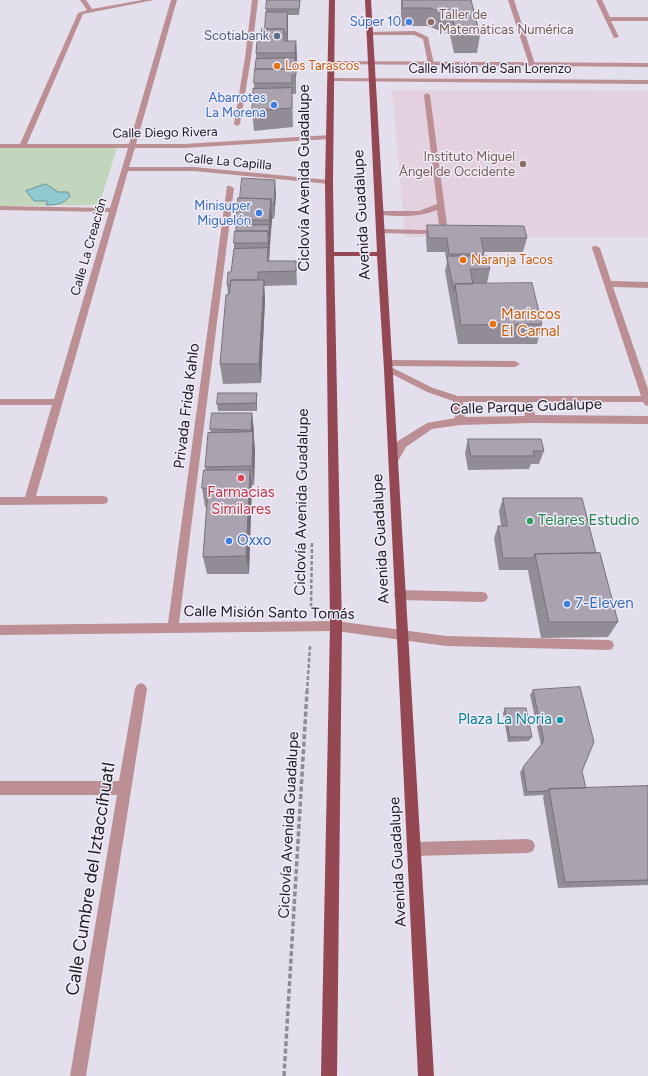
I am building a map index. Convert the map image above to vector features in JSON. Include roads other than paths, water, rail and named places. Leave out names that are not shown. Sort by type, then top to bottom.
[{"type":"main road","name":"Avenida Guadalupe","points":[[329,1076],[336,626],[329,182],[332,0]]},
{"type":"main road","name":"Avenida Guadalupe","points":[[368,0],[381,254],[394,458],[426,1076]]},
{"type":"main road","points":[[330,254],[381,254]]},
{"type":"street","points":[[83,0],[90,11]]},
{"type":"street","points":[[23,146],[81,13],[151,0]]},
{"type":"street","name":"Calle La Creación","points":[[29,501],[174,0]]},
{"type":"street","points":[[237,124],[248,58],[255,0]]},
{"type":"street","points":[[511,0],[532,64]]},
{"type":"street","points":[[599,0],[616,37]]},
{"type":"street","points":[[608,19],[648,19]]},
{"type":"street","points":[[369,33],[415,33],[426,38],[431,64]]},
{"type":"street","name":"Calle Misión de San Lorenzo","points":[[331,63],[648,65]]},
{"type":"street","name":"Calle Misión de San Lorenzo","points":[[331,80],[648,82]]},
{"type":"street","points":[[380,231],[424,232],[440,230],[443,225],[427,95]]},
{"type":"street","name":"Calle Diego Rivera","points":[[0,146],[184,146],[330,136]]},
{"type":"street","name":"Calle La Capilla","points":[[125,169],[194,170],[329,182]]},
{"type":"street","name":"Privada Frida Kahlo","points":[[173,628],[230,188]]},
{"type":"street","points":[[379,212],[422,213],[434,210],[441,204]]},
{"type":"street","points":[[0,208],[113,210]]},
{"type":"street","points":[[596,248],[648,400]]},
{"type":"street","points":[[609,284],[648,284]]},
{"type":"street","points":[[389,366],[515,364]]},
{"type":"street","name":"Calle Parque Gudalupe","points":[[389,366],[430,390],[458,399],[648,400]]},
{"type":"street","points":[[458,399],[460,421]]},
{"type":"street","points":[[526,399],[531,418]]},
{"type":"street","points":[[0,402],[58,402]]},
{"type":"street","name":"Calle Parque Gudalupe","points":[[394,458],[402,444],[430,426],[460,421],[531,418],[648,420]]},
{"type":"street","points":[[0,501],[103,500]]},
{"type":"street","points":[[400,595],[482,597]]},
{"type":"street","name":"Calle Misión Santo Tomás","points":[[0,630],[336,626],[446,641],[608,645]]},
{"type":"street","name":"Calle Cumbre del Iztaccíhuatl","points":[[78,1076],[141,689]]},
{"type":"street","points":[[0,788],[125,788]]},
{"type":"street","points":[[414,849],[528,846]]},
{"type":"water","points":[[46,184],[58,192],[68,192],[70,196],[60,204],[46,205],[48,201],[34,201],[26,191]]},
{"type":"place","name":"Súper 10","points":[[409,22]]},
{"type":"place","name":"Taller de Matemáticas Numérica","points":[[431,22]]},
{"type":"place","name":"Scotiabank","points":[[277,36]]},
{"type":"place","name":"Los Tarascos","points":[[277,66]]},
{"type":"place","name":"Abarrotes La Morena","points":[[274,105]]},
{"type":"place","name":"Instituto Miguel Ángel de Occidente","points":[[523,164]]},
{"type":"place","name":"Minisuper Miguelón","points":[[259,213]]},
{"type":"place","name":"Naranja Tacos","points":[[463,260]]},
{"type":"place","name":"Mariscos El Carnal","points":[[493,324]]},
{"type":"place","name":"Farmacias Similares","points":[[241,478]]},
{"type":"place","name":"Telares Estudio","points":[[530,521]]},
{"type":"place","name":"Oxxo","points":[[229,541]]},
{"type":"place","name":"7-Eleven","points":[[567,604]]},
{"type":"place","name":"Plaza La Noria","points":[[560,720]]}]
